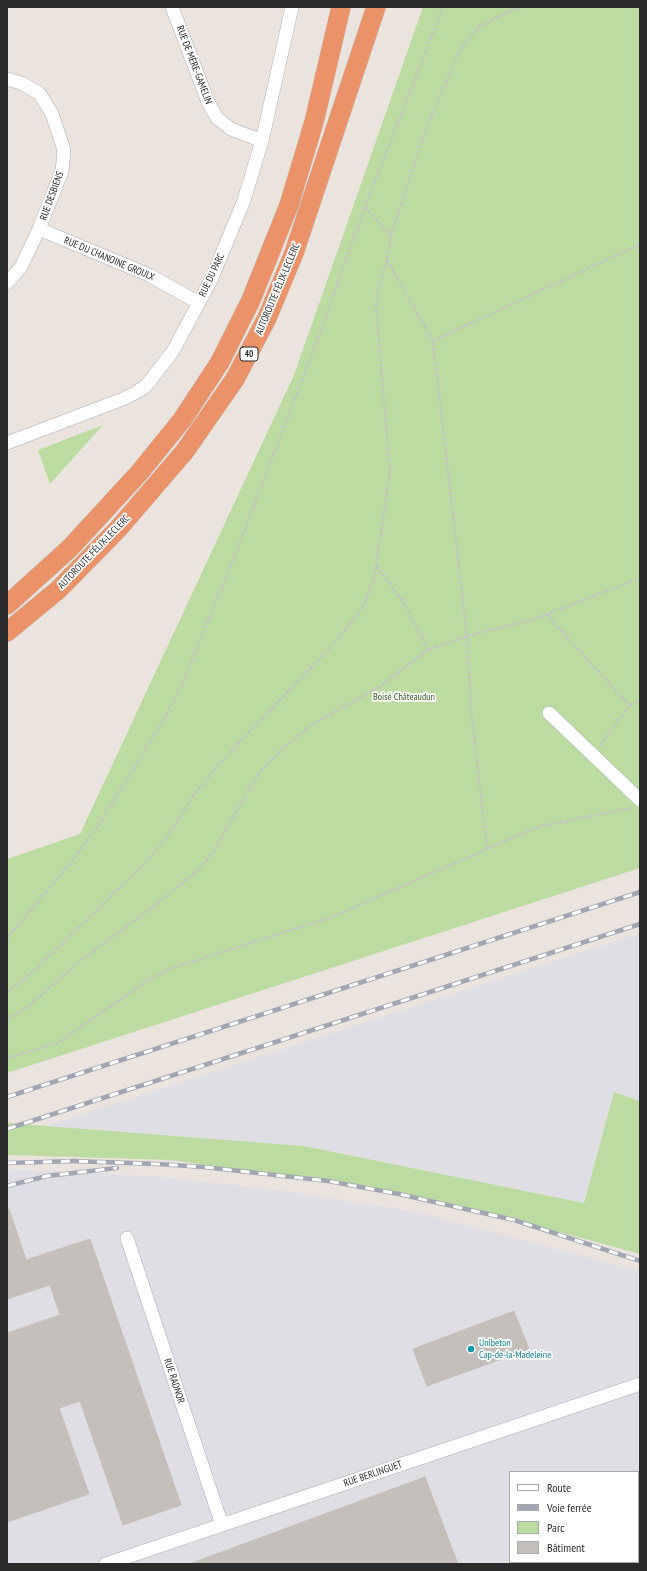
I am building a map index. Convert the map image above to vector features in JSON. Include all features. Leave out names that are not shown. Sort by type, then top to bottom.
[{"type":"highway","name":"AUTOROUTE FÉLIX-LECLERC","points":[[7,605],[70,548],[135,478],[182,420],[220,362],[251,300],[289,205],[314,122],[341,7]]},
{"type":"highway","name":"AUTOROUTE FÉLIX-LECLERC","points":[[7,632],[58,590],[118,529],[186,450],[235,379],[267,318],[294,253],[376,7]]},
{"type":"street","name":"RUE DE MÈRE-GAMELIN","points":[[172,7],[208,102],[217,118],[231,129],[262,140]]},
{"type":"street","name":"RUE DU PARC","points":[[7,443],[123,399],[146,386],[173,351],[211,280],[235,224],[262,140],[292,7]]},
{"type":"street","name":"RUE DESBIENS","points":[[7,79],[22,83],[39,94],[52,114],[64,150],[62,171],[39,229],[21,267],[7,283]]},
{"type":"street","name":"RUE DU CHANOINE GROULX","points":[[39,229],[149,275],[199,303]]},
{"type":"street","points":[[549,712],[593,755],[636,804]]},
{"type":"street","name":"RUE RADNOR","points":[[127,1238],[222,1525]]},
{"type":"street","name":"RUE BERLINGUET","points":[[106,1564],[640,1384]]},
{"type":"path","points":[[7,938],[69,865],[91,836],[154,737],[181,687],[235,555],[317,341],[365,207],[443,7]]},
{"type":"path","points":[[7,992],[42,963],[156,851],[218,765],[352,623],[367,600],[377,566],[390,472],[376,318],[378,290],[387,260],[391,235],[424,134],[457,56],[469,38],[479,27],[498,16],[521,7]]},
{"type":"path","points":[[365,207],[391,235]]},
{"type":"path","points":[[433,341],[640,244]]},
{"type":"path","points":[[387,260],[433,341],[467,637],[471,710],[487,849]]},
{"type":"path","points":[[377,566],[400,597],[428,650]]},
{"type":"path","points":[[7,1020],[26,1008],[79,962],[157,904],[198,870],[214,851],[256,778],[270,761],[289,743],[322,718],[379,687],[428,650],[467,637],[524,623],[640,578]]},
{"type":"path","points":[[548,614],[630,706]]},
{"type":"path","points":[[593,755],[630,706],[640,700]]},
{"type":"path","points":[[7,1058],[57,1043],[149,980],[169,969],[332,917],[537,827],[636,804]]},
{"type":"shaded area","points":[[640,933],[640,1101],[614,1092],[584,1203],[304,1146],[46,1126]]},
{"type":"shaded area","points":[[7,1169],[162,1177],[284,1191],[417,1212],[640,1271],[640,1564],[7,1564]]},
{"type":"green space","name":"Boisé Châteaudun","points":[[423,7],[640,7],[640,868],[7,1073],[7,859],[80,834],[294,375]]},
{"type":"green space","points":[[103,425],[50,484],[38,450]]},
{"type":"green space","points":[[614,1092],[640,1101],[640,1254],[490,1213],[405,1193],[171,1160],[7,1155],[7,1123],[304,1146],[584,1203]]},
{"type":"building","points":[[9,1209],[26,1260],[90,1239],[181,1505],[123,1525],[80,1401],[59,1408],[89,1494],[7,1522],[7,1333],[60,1315],[50,1285],[7,1299],[7,1210]]},
{"type":"building","name":"Unibeton Cap-de-la-Madeleine","points":[[514,1311],[529,1349],[427,1386],[413,1349]]},
{"type":"building","points":[[425,1477],[458,1564],[192,1564],[192,1563]]},
{"type":"railway","points":[[7,1097],[640,892]]},
{"type":"railway","points":[[7,1129],[640,924]]},
{"type":"railway","points":[[7,1163],[74,1161],[157,1164],[204,1167],[328,1181],[399,1194],[514,1220],[640,1261]]},
{"type":"railway","points":[[7,1186],[47,1176],[117,1168]]},
{"type":"place","name":"Unibeton Cap-de-la-Madeleine","points":[[471,1349]]}]
